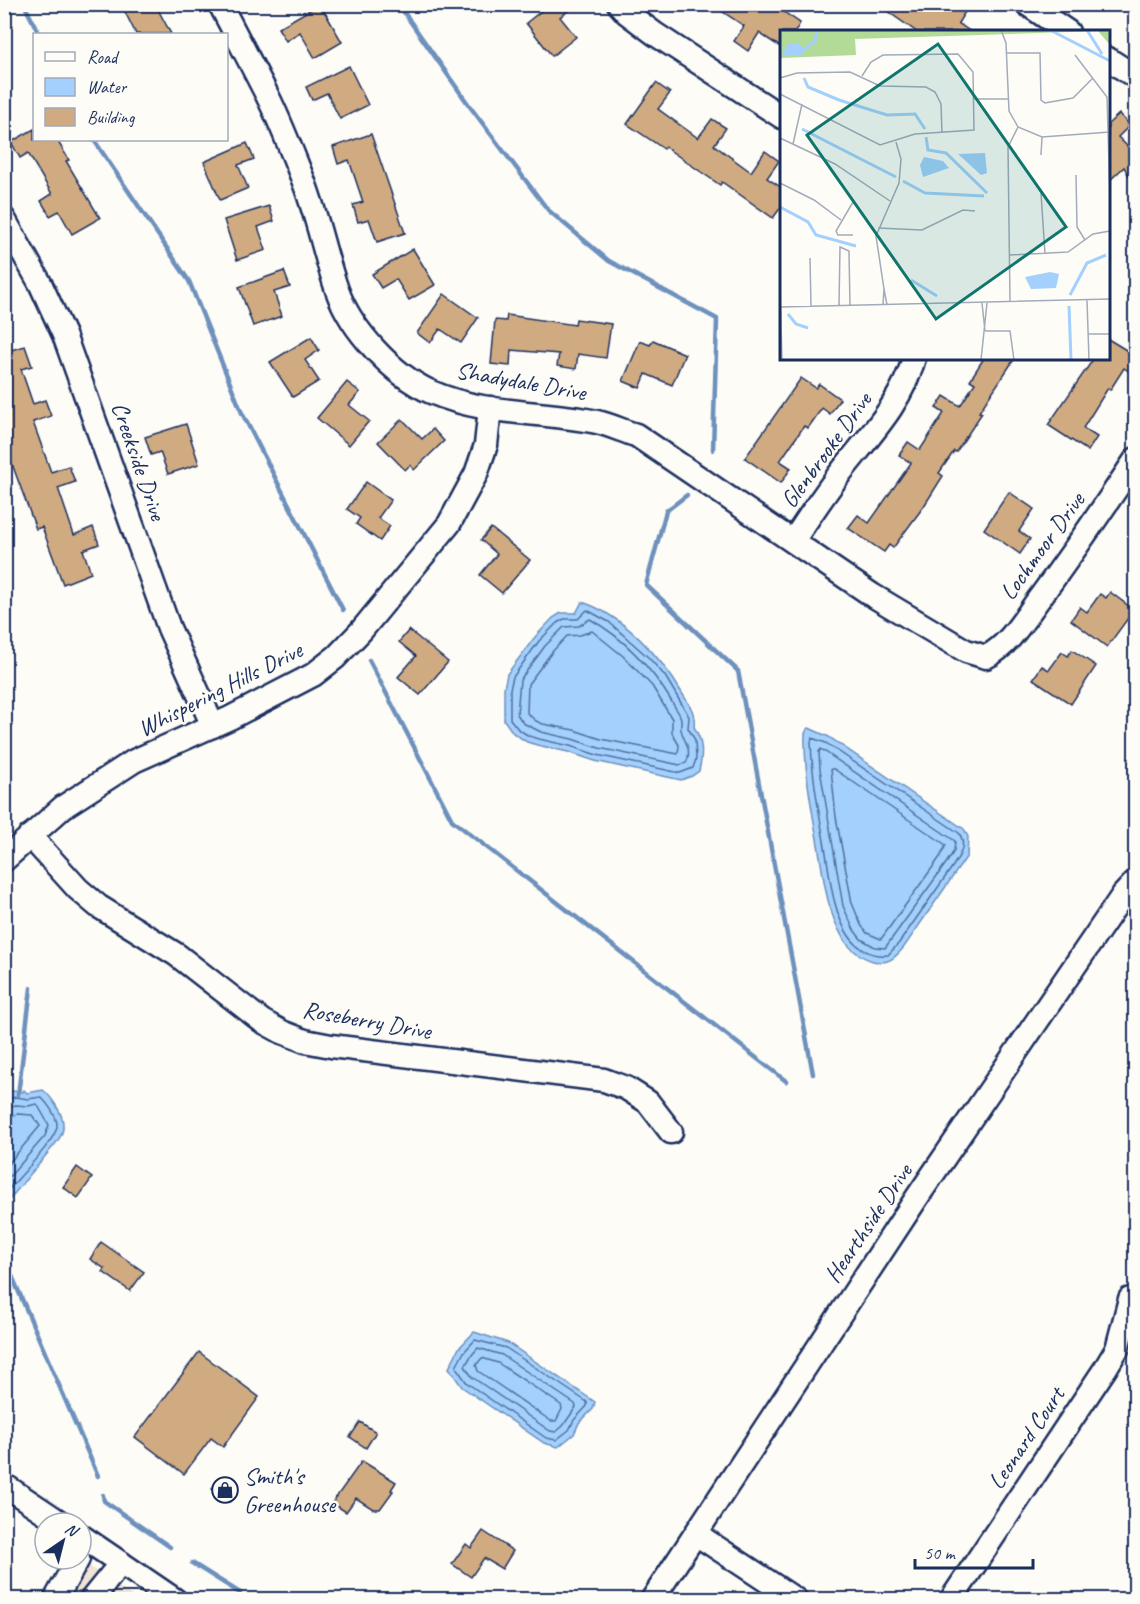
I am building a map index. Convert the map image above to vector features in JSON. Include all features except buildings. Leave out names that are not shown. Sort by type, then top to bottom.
[{"type":"street","name":"Shadydale Drive","points":[[220,4],[276,113],[310,198],[338,292],[358,328],[383,358],[407,377],[431,391],[462,402],[490,408],[598,422],[636,435],[872,596],[966,651],[986,657]]},
{"type":"street","points":[[619,4],[627,14],[655,34],[780,116]]},
{"type":"street","points":[[1027,4],[1065,30]]},
{"type":"street","points":[[1110,60],[1136,77]]},
{"type":"street","name":"Creekside Drive","points":[[4,219],[40,283],[64,335],[169,628],[213,726]]},
{"type":"street","name":"Glenbrooke Drive","points":[[793,541],[824,494],[880,424],[899,396],[914,360]]},
{"type":"street","name":"Whispering Hills Drive","points":[[4,860],[63,807],[134,761],[213,726],[313,675],[336,657],[361,631],[449,524],[465,499],[477,474],[486,445],[490,408]]},
{"type":"street","name":"Lochmoor Drive","points":[[986,657],[1004,644],[1132,474]]},
{"type":"street","name":"Roseberry Drive","points":[[30,836],[78,889],[98,906],[177,955],[241,1006],[282,1032],[305,1041],[331,1046],[604,1080],[626,1088],[648,1102],[671,1132]]},
{"type":"street","name":"Hearthside Drive","points":[[652,1599],[918,1196],[1124,895],[1136,881]]},
{"type":"street","name":"Leonard Court","points":[[951,1599],[1117,1349],[1130,1299]]},
{"type":"street","points":[[4,1485],[43,1511]]},
{"type":"street","points":[[696,1533],[796,1599]]},
{"type":"street","points":[[93,1552],[120,1563],[175,1599]]},
{"type":"street","points":[[91,1599],[120,1563]]},
{"type":"street","points":[[55,1599],[69,1571]]},
{"type":"shaded area","points":[[93,1569],[136,1599],[39,1600],[58,1571],[93,1571]]},
{"type":"water","points":[[582,602],[597,608],[626,627],[652,652],[673,679],[691,709],[694,727],[701,743],[699,771],[692,776],[681,780],[595,761],[537,745],[513,733],[504,720],[504,688],[507,674],[535,637],[553,618],[561,613],[576,613]]},
{"type":"water","points":[[809,728],[829,737],[964,829],[968,837],[967,856],[904,947],[887,961],[873,961],[855,951],[836,925],[825,889],[808,787],[805,734]]},
{"type":"water","points":[[24,1090],[27,1093],[43,1090],[46,1093],[59,1110],[63,1129],[56,1143],[5,1205],[5,1096],[12,1091],[23,1092]]},
{"type":"water","points":[[474,1332],[508,1343],[595,1402],[593,1409],[579,1423],[574,1434],[558,1447],[544,1443],[462,1387],[449,1368],[459,1348]]},
{"type":"waterway","points":[[24,4],[38,33]]},
{"type":"waterway","points":[[398,4],[471,108],[548,210],[609,261],[717,319],[713,450]]},
{"type":"waterway","points":[[95,141],[189,281],[242,413],[343,610]]},
{"type":"waterway","points":[[687,495],[666,511],[646,585],[738,671],[813,1074]]},
{"type":"waterway","points":[[369,660],[452,820],[786,1081]]},
{"type":"waterway","points":[[18,1095],[31,988]]},
{"type":"waterway","points":[[12,1276],[98,1476]]},
{"type":"waterway","points":[[103,1495],[104,1501],[170,1547]]},
{"type":"waterway","points":[[192,1563],[240,1593]]},
{"type":"place","name":"Smith's Greenhouse","points":[[225,1490]]}]
